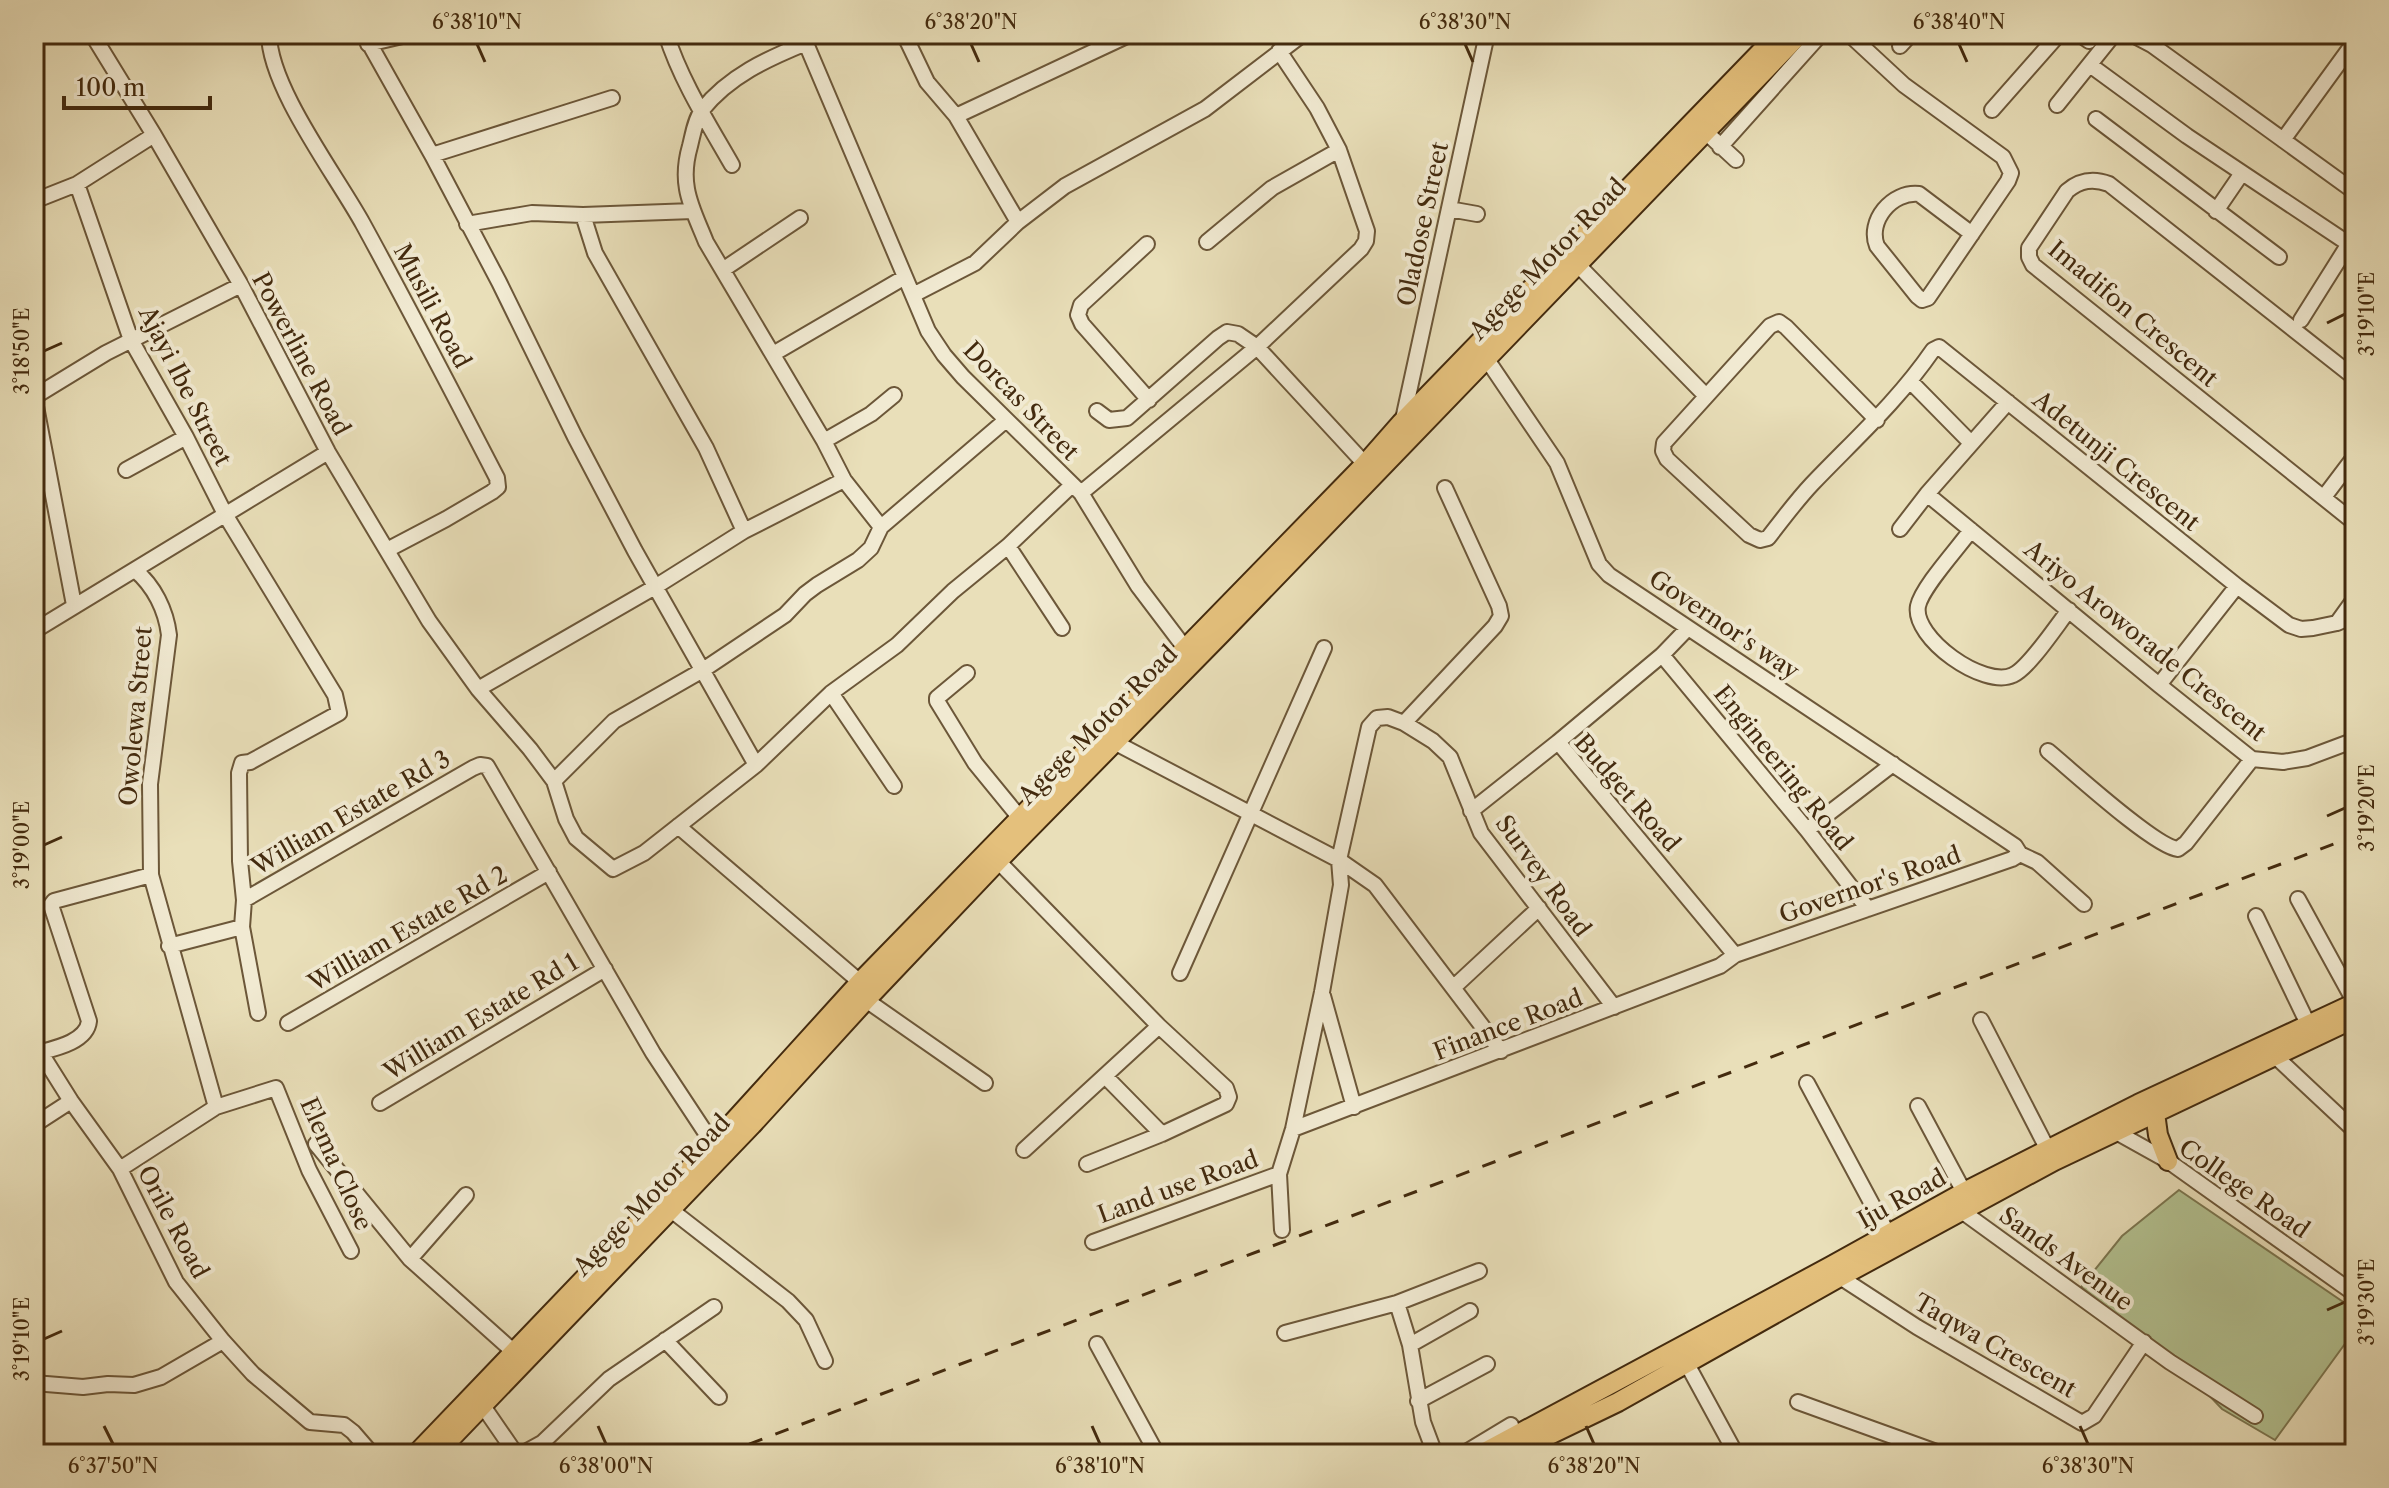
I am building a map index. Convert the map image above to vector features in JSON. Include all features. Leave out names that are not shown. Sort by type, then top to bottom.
[{"type":"main road","name":"Agege Motor Road","points":[[954,898],[998,861],[1114,742],[1189,654],[1365,464],[1486,358],[1577,264],[1778,34]]},
{"type":"main road","name":"Agege Motor Road","points":[[416,1454],[954,898],[1020,818],[1189,654],[1699,126],[1800,34]]},
{"type":"main road","name":"Agege Motor Road","points":[[436,1454],[752,1125],[863,991]]},
{"type":"main road","name":"Iju Road","points":[[1510,1454],[1618,1402],[1963,1212],[2112,1126],[2308,1024],[2355,1003]]},
{"type":"main road","name":"Iju Road","points":[[1481,1454],[1964,1192],[2048,1150],[2155,1113],[2355,1018]]},
{"type":"main road","points":[[2155,1113],[2158,1135],[2168,1161]]},
{"type":"street","name":"Powerline Road","points":[[92,34],[241,285],[328,452],[429,621],[478,689],[554,781],[566,819],[576,838],[613,869],[644,853],[678,826]]},
{"type":"street","name":"Musili Road","points":[[269,34],[269,48],[294,109],[361,221],[497,478],[498,487],[492,492],[387,550]]},
{"type":"street","points":[[411,34],[366,39],[499,282],[581,450],[756,765]]},
{"type":"street","points":[[666,34],[674,59],[732,165]]},
{"type":"street","points":[[956,116],[1131,34]]},
{"type":"street","points":[[913,295],[975,263],[1018,222],[1065,186],[1205,109],[1303,34]]},
{"type":"street","name":"Oladose Street","points":[[1406,430],[1487,34]]},
{"type":"street","points":[[1720,147],[1821,34]]},
{"type":"street","points":[[1849,34],[1904,85],[2003,157],[2011,173],[2008,181],[1972,234],[1928,298],[1922,300],[1877,246],[1874,228],[1877,219],[1892,202],[1911,193],[1919,194],[1972,234]]},
{"type":"street","points":[[1900,46],[1911,34]]},
{"type":"street","points":[[1992,110],[2059,34]]},
{"type":"street","points":[[2057,105],[2114,34]]},
{"type":"street","points":[[2131,34],[2152,45],[2355,192]]},
{"type":"street","points":[[909,36],[927,82],[956,116],[1018,222]]},
{"type":"street","points":[[804,38],[742,73],[701,112],[685,166],[686,188],[706,242],[844,480],[881,527]]},
{"type":"street","name":"Dorcas Street","points":[[804,38],[928,331],[944,355],[1076,489],[1131,577],[1189,654]]},
{"type":"street","points":[[2283,140],[2355,41]]},
{"type":"street","points":[[985,1083],[863,991],[678,826],[756,765],[831,693],[897,645],[953,591],[1076,489],[1257,347],[1361,249],[1367,231],[1339,150],[1317,108],[1279,51]]},
{"type":"street","points":[[2090,65],[2242,173],[2352,239],[2301,320]]},
{"type":"street","points":[[432,155],[612,98]]},
{"type":"street","points":[[2096,119],[2279,257]]},
{"type":"street","points":[[1699,126],[1736,160]]},
{"type":"street","points":[[34,201],[77,184],[154,135]]},
{"type":"street","points":[[1207,242],[1272,188],[1339,150]]},
{"type":"street","points":[[2216,211],[2242,173]]},
{"type":"street","name":"Imadifon Crescent","points":[[2355,378],[2109,184],[2093,180],[2076,184],[2067,191],[2029,248],[2033,265],[2355,523]]},
{"type":"street","name":"Ajayi Ibe Street","points":[[77,184],[131,340],[226,516],[335,695],[339,713],[250,762],[242,763],[238,797],[244,900]]},
{"type":"street","points":[[1449,209],[1477,214]]},
{"type":"street","points":[[467,224],[532,213],[583,215],[693,211]]},
{"type":"street","points":[[583,215],[595,253],[706,448],[744,531]]},
{"type":"street","points":[[724,269],[800,218]]},
{"type":"street","points":[[1147,244],[1081,305],[1078,315],[1082,324],[1149,400]]},
{"type":"street","points":[[1577,264],[1706,396]]},
{"type":"street","points":[[773,354],[905,277]]},
{"type":"street","points":[[74,605],[34,397],[96,358],[241,285]]},
{"type":"street","name":"Adetunji Crescent","points":[[1877,420],[1779,322],[1770,326],[1706,396],[1664,443],[1663,451],[1667,459],[1749,535],[1760,540],[1768,538],[1809,487],[1877,420],[1911,382],[1933,350],[1939,347],[2289,625],[2301,629],[2337,623],[2355,615]]},
{"type":"street","points":[[1097,411],[1109,420],[1127,418],[1227,332],[1238,334],[1257,347],[1365,464]]},
{"type":"street","name":"Governor's way","points":[[1486,358],[1557,463],[1599,564],[1609,575],[2015,846],[2020,854],[2037,862],[2084,904]]},
{"type":"street","points":[[1911,382],[1971,443]]},
{"type":"street","points":[[824,441],[871,414],[894,395]]},
{"type":"street","points":[[1900,529],[2008,402]]},
{"type":"street","points":[[554,781],[614,721],[703,670],[785,615],[817,585],[858,560],[871,548],[881,527],[1006,420]]},
{"type":"street","points":[[126,470],[186,437]]},
{"type":"street","points":[[34,631],[328,452]]},
{"type":"street","points":[[2324,497],[2355,456]]},
{"type":"street","points":[[478,689],[655,587],[744,531],[844,480]]},
{"type":"street","points":[[1339,860],[1369,727],[1377,718],[1388,717],[1404,723],[1501,616],[1445,488]]},
{"type":"street","name":"Ariyo Aroworade Crescent","points":[[1927,494],[2252,759],[2283,762],[2307,758],[2355,740]]},
{"type":"street","points":[[1971,530],[1918,607],[1918,617],[1944,653],[1980,673],[2000,679],[2013,675],[2023,668],[2069,610]]},
{"type":"street","points":[[1008,546],[1062,628]]},
{"type":"street","name":"Owolewa Street","points":[[135,570],[146,579],[167,615],[169,635],[150,784],[151,875],[216,1107]]},
{"type":"street","points":[[2159,685],[2237,586]]},
{"type":"street","points":[[2337,623],[2355,598]]},
{"type":"street","points":[[1558,742],[1662,655],[1688,628]]},
{"type":"street","points":[[1180,973],[1324,648]]},
{"type":"street","name":"Engineering Road","points":[[1662,655],[1868,909]]},
{"type":"street","points":[[967,673],[937,698],[938,704],[975,763],[1020,818]]},
{"type":"street","points":[[831,693],[894,786]]},
{"type":"street","name":"Survey Road","points":[[1404,723],[1433,741],[1450,757],[1481,833],[1614,1007]]},
{"type":"street","points":[[1114,742],[1339,860],[1375,885],[1501,1051]]},
{"type":"street","name":"Budget Road","points":[[1471,811],[1558,742],[1735,955]]},
{"type":"street","points":[[2048,751],[2136,824],[2169,848],[2178,849],[2252,759]]},
{"type":"street","points":[[1807,830],[1893,764]]},
{"type":"street","name":"William Estate Rd 3","points":[[244,900],[480,765],[487,766],[549,872]]},
{"type":"street","name":"Governor's Road","points":[[1735,955],[2020,854]]},
{"type":"street","name":"Land use Road","points":[[1282,1230],[1279,1174],[1293,1129],[1322,992],[1341,885],[1339,860]]},
{"type":"street","points":[[998,861],[1159,1026],[1226,1088],[1229,1097],[1226,1104],[1087,1164]]},
{"type":"street","points":[[549,872],[653,1053],[713,1144]]},
{"type":"street","name":"William Estate Rd 2","points":[[288,1023],[549,872]]},
{"type":"street","points":[[37,1047],[61,1047],[89,1028],[51,905],[54,901],[151,875]]},
{"type":"street","points":[[2298,899],[2355,1003]]},
{"type":"street","points":[[244,900],[242,927],[258,1013]]},
{"type":"street","points":[[1454,987],[1539,908]]},
{"type":"street","points":[[2256,916],[2308,1024]]},
{"type":"street","points":[[169,946],[242,927]]},
{"type":"street","name":"Finance Road","points":[[1293,1129],[1720,966],[1735,955]]},
{"type":"street","name":"William Estate Rd 1","points":[[380,1103],[605,969]]},
{"type":"street","name":"Land use Road","points":[[1322,992],[1354,1107]]},
{"type":"street","points":[[1981,1020],[2048,1150]]},
{"type":"street","points":[[1024,1150],[1159,1026]]},
{"type":"street","name":"Orile Road","points":[[37,1047],[120,1169],[176,1282],[223,1341],[253,1374],[310,1422],[344,1425],[372,1454]]},
{"type":"street","points":[[2275,1056],[2355,1131]]},
{"type":"street","points":[[1105,1076],[1162,1134]]},
{"type":"street","points":[[1807,1083],[1888,1234]]},
{"type":"street","name":"Elema Close","points":[[216,1107],[276,1088],[309,1170],[351,1251]]},
{"type":"street","points":[[34,1125],[71,1101]]},
{"type":"street","points":[[1918,1106],[1964,1192]]},
{"type":"street","points":[[120,1169],[216,1107]]},
{"type":"street","name":"College Road","points":[[2112,1126],[2168,1161],[2355,1294]]},
{"type":"street","points":[[316,1144],[410,1259],[514,1352]]},
{"type":"street","name":"Land use Road","points":[[1093,1242],[1279,1174]]},
{"type":"street","points":[[410,1259],[466,1195]]},
{"type":"street","points":[[671,1210],[788,1301],[806,1320],[825,1361]]},
{"type":"street","name":"Sands Avenue","points":[[1963,1212],[2170,1362],[2255,1416]]},
{"type":"street","points":[[1285,1333],[1397,1303],[1479,1271]]},
{"type":"street","name":"Taqwa Crescent","points":[[1840,1277],[1917,1327],[2082,1423],[2094,1416],[2144,1342]]},
{"type":"street","points":[[1397,1303],[1410,1345],[1423,1422],[1435,1454]]},
{"type":"street","points":[[522,1454],[542,1443],[609,1379],[714,1307]]},
{"type":"street","points":[[1410,1345],[1470,1311]]},
{"type":"street","points":[[665,1340],[719,1397]]},
{"type":"street","points":[[34,1383],[83,1387],[134,1385],[161,1377],[223,1341]]},
{"type":"street","points":[[1097,1344],[1157,1454]]},
{"type":"street","points":[[1418,1401],[1487,1364]]},
{"type":"street","points":[[1687,1364],[1736,1454]]},
{"type":"street","points":[[1798,1402],[1942,1454]]},
{"type":"street","points":[[483,1406],[516,1454]]},
{"type":"street","points":[[1463,1454],[1511,1425]]},
{"type":"green space","points":[[2179,1190],[2355,1310],[2355,1330],[2275,1440],[2222,1409],[2183,1368],[2081,1287],[2122,1236]]},
{"type":"railway","points":[[723,1454],[2355,836]]}]
